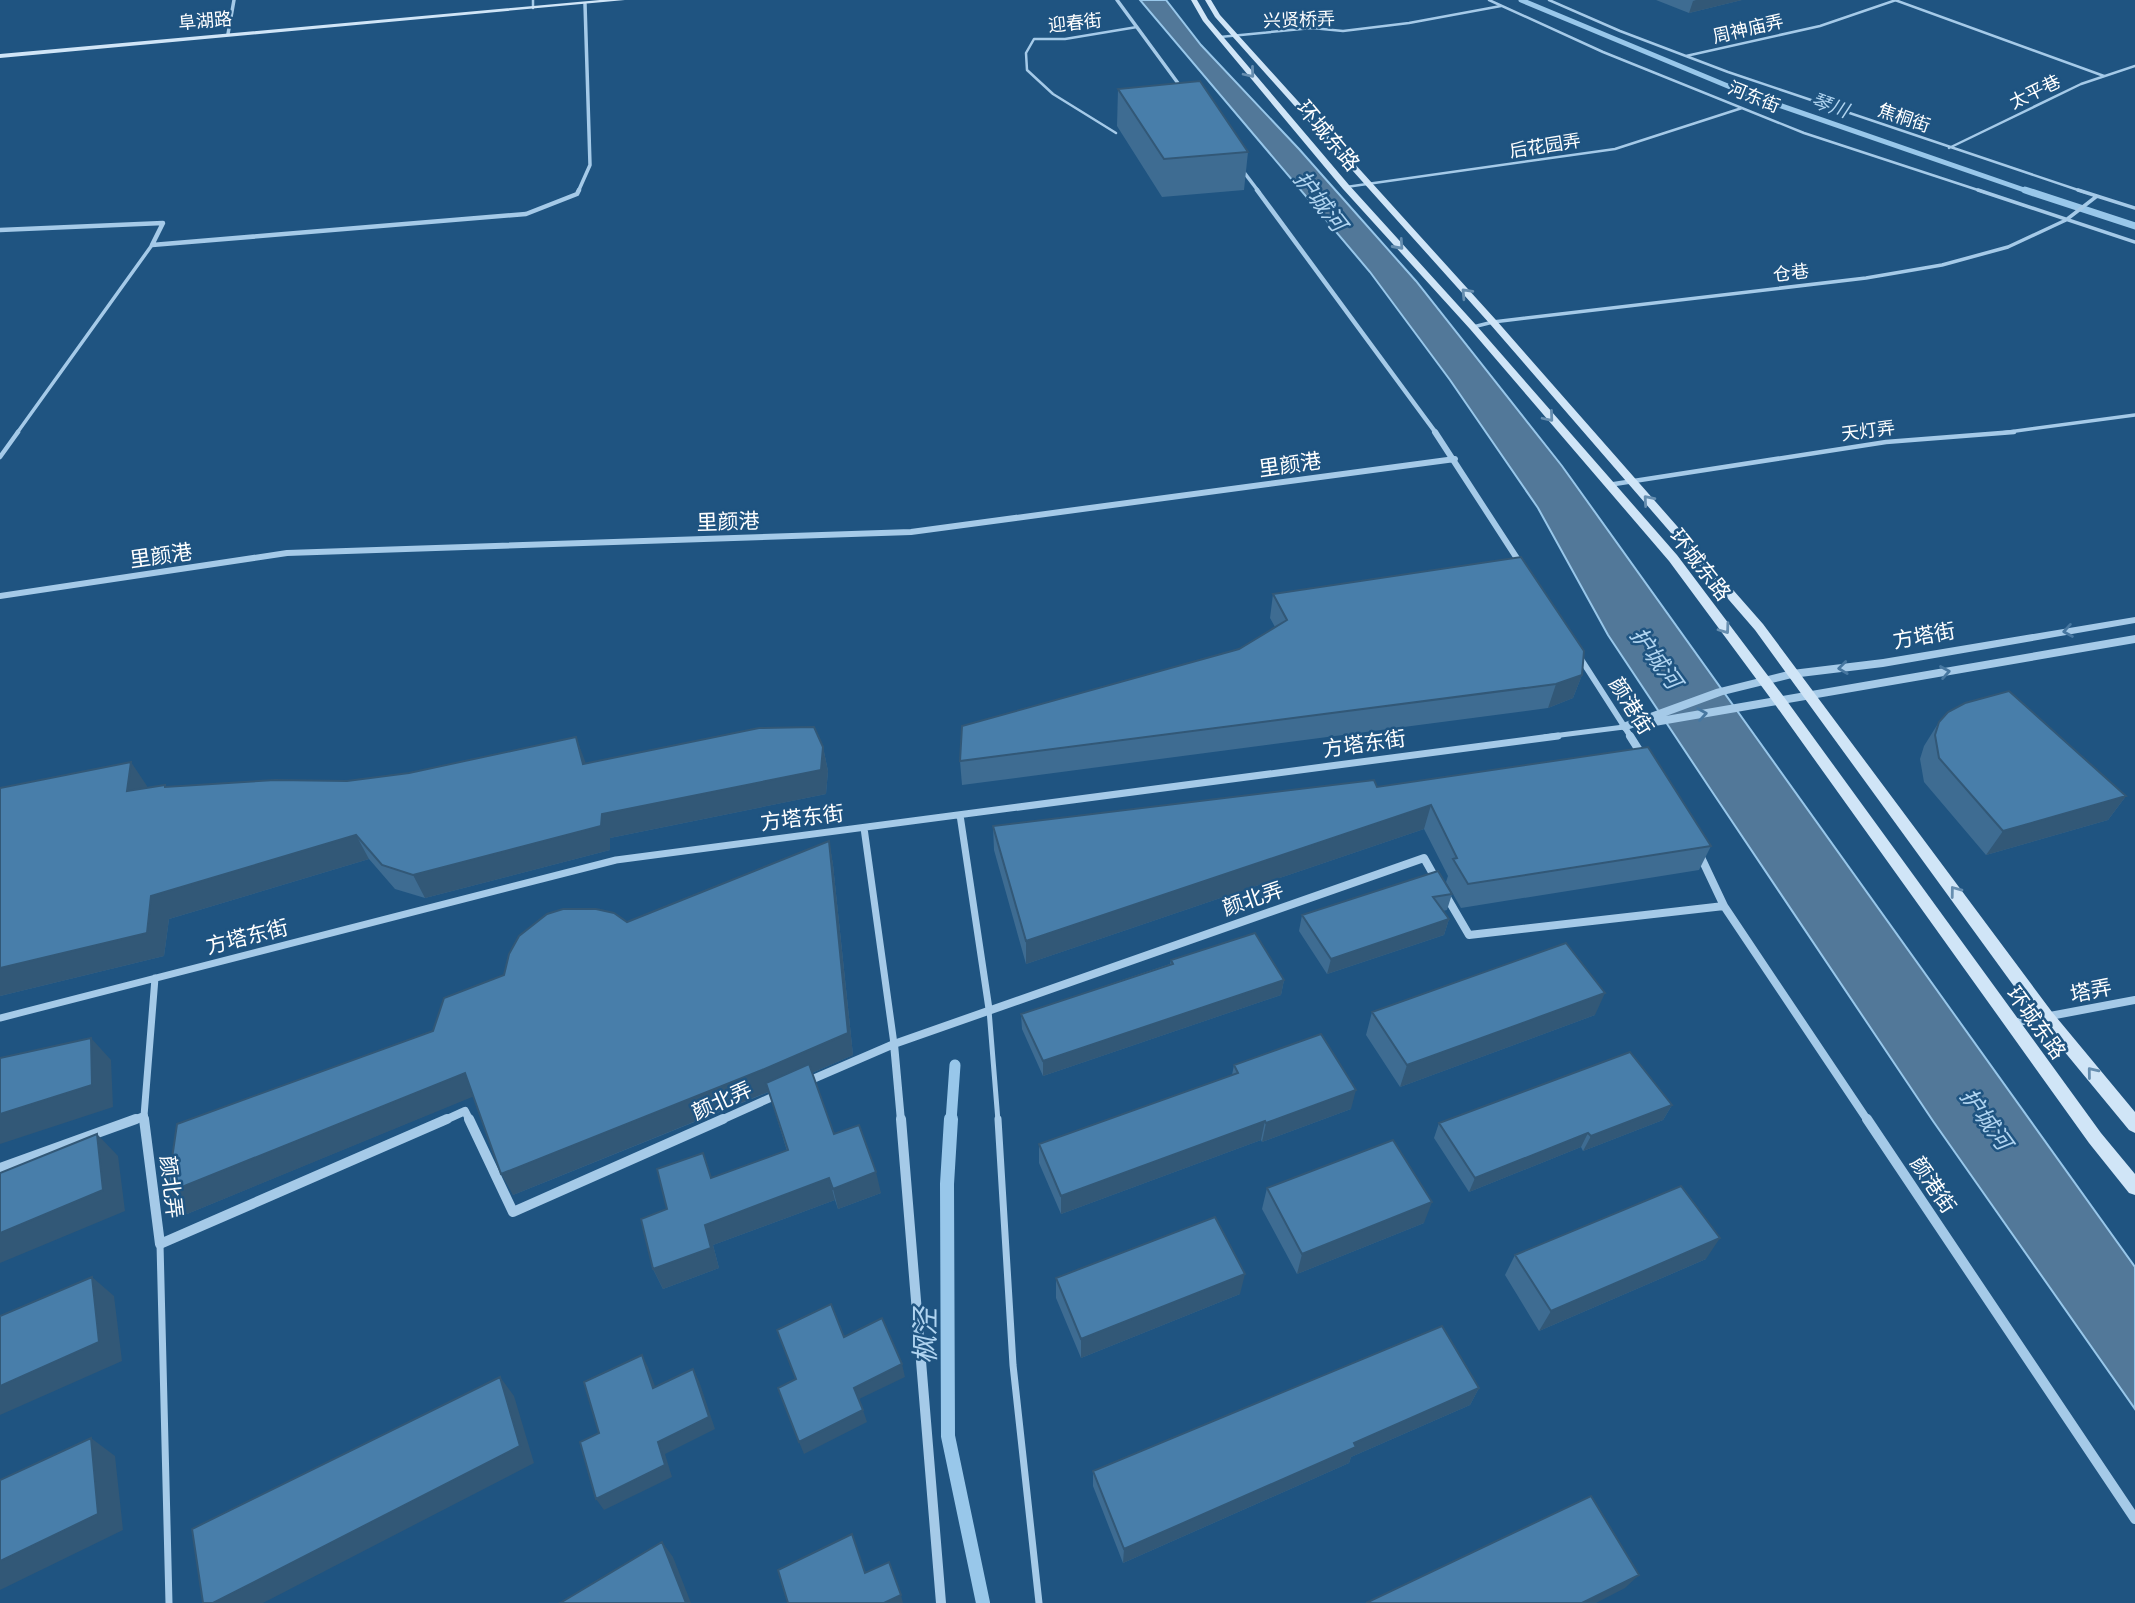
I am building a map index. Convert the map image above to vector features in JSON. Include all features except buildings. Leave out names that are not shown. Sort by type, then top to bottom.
[{"type":"main road","name":"阜湖路","points":[[0,47],[533,3],[585,4],[622,0]]},
{"type":"main road","name":"环城东路","points":[[1194,0],[1205,20],[1346,187],[1473,327],[1607,485],[1673,558],[1779,700],[2095,1138],[2135,1187]]},
{"type":"main road","name":"环城东路","points":[[1209,0],[1217,16],[1366,185],[1493,322],[1759,627],[2046,1017],[2135,1125]]},
{"type":"main road","name":"阜湖路","points":[[0,56],[229,30]]},
{"type":"street","points":[[229,30],[234,0]]},
{"type":"street","points":[[1117,0],[1186,93]]},
{"type":"street","points":[[152,244],[526,214],[576,194],[590,165],[585,4]]},
{"type":"street","points":[[1235,160],[1455,458],[1528,575]]},
{"type":"street","points":[[0,229],[163,223],[152,244]]},
{"type":"street","name":"里颜港","points":[[0,596],[287,554],[911,532],[1455,458]]},
{"type":"street","name":"方塔街","points":[[1624,727],[1720,692],[1792,674],[1883,663],[2135,620]]},
{"type":"street","name":"方塔街","points":[[1624,727],[2135,639]]},
{"type":"street","name":"颜港街","points":[[1572,645],[1645,760]]},
{"type":"street","name":"方塔东街","points":[[0,1018],[616,860],[1624,727]]},
{"type":"street","points":[[960,815],[989,1009]]},
{"type":"street","points":[[863,828],[894,1044],[908,1196],[925,1460],[940,1603]]},
{"type":"street","name":"颜港街","points":[[1697,849],[1724,906],[2135,1519]]},
{"type":"street","name":"颜北弄","points":[[144,1116],[160,1244],[465,1111],[513,1212],[894,1044],[1424,858],[1469,934],[1724,906]]},
{"type":"street","points":[[0,1168],[144,1116],[155,978]]},
{"type":"street","name":"塔弄","points":[[2012,1023],[2135,1000]]},
{"type":"lane","points":[[1491,1],[1505,0]]},
{"type":"lane","name":"焦桐街","points":[[1549,0],[1686,56],[1948,148],[2135,208]]},
{"type":"lane","points":[[1895,0],[2104,76]]},
{"type":"lane","name":"周神庙弄","points":[[1686,56],[1879,8],[1895,0]]},
{"type":"lane","name":"河东街","points":[[1491,1],[1603,52],[1804,132],[2135,242]]},
{"type":"lane","name":"兴贤桥弄","points":[[1220,37],[1312,28],[1343,31],[1409,23],[1502,6]]},
{"type":"lane","name":"迎春街","points":[[1116,133],[1039,85],[1027,70],[1026,49],[1034,39],[1065,39],[1137,27]]},
{"type":"lane","name":"太平巷","points":[[1948,148],[2104,76],[2135,66]]},
{"type":"lane","name":"后花园弄","points":[[1346,187],[1615,149],[1742,108]]},
{"type":"lane","name":"仓巷","points":[[1473,327],[1493,322],[1866,278],[1942,265],[2008,247],[2066,220],[2097,196]]},
{"type":"lane","points":[[0,457],[152,244]]},
{"type":"lane","name":"天灯弄","points":[[1607,485],[1886,442],[1989,435],[2135,415]]},
{"type":"lane","points":[[989,1009],[998,1092],[1007,1283],[1022,1473],[1038,1603]]},
{"type":"lane","points":[[160,1244],[169,1603]]},
{"type":"water","name":"护城河","points":[[1140,0],[1166,0],[1201,45],[1299,149],[1416,281],[1562,466],[2135,1267],[2135,1409],[1933,1121],[1711,790],[1608,635],[1538,508],[1450,380],[1370,272]]},
{"type":"waterway","name":"琴川","points":[[1521,0],[1747,94],[2030,192]]},
{"type":"waterway","name":"琴川","points":[[2025,190],[2135,226]]},
{"type":"waterway","name":"枫泾","points":[[951,1121],[955,1065]]},
{"type":"waterway","name":"枫泾","points":[[951,1119],[947,1184],[948,1436],[983,1603]]}]
